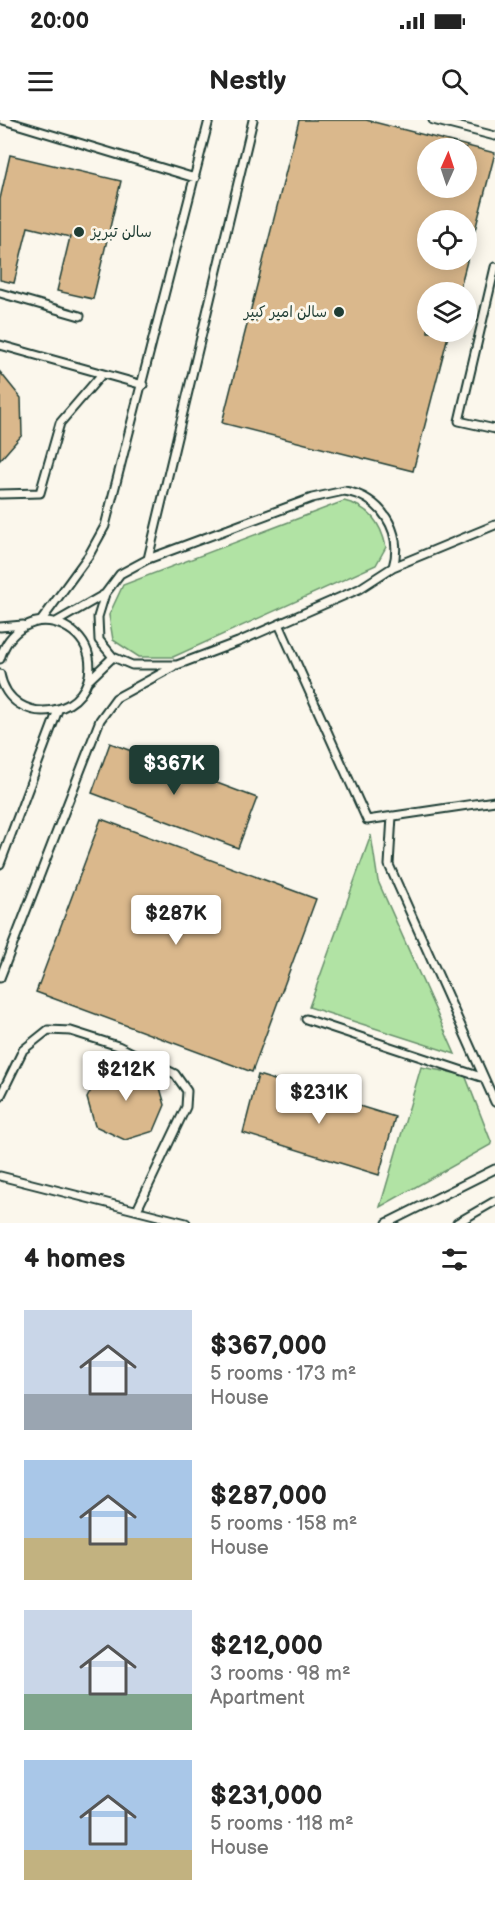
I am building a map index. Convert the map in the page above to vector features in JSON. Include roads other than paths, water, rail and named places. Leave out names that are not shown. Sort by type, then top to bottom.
[{"type":"lane","points":[[3,120],[195,178]]},
{"type":"lane","points":[[41,621],[89,555],[105,526],[209,120]]},
{"type":"lane","points":[[148,559],[253,120]]},
{"type":"lane","points":[[434,120],[495,136]]},
{"type":"lane","points":[[495,267],[459,421],[495,429]]},
{"type":"lane","points":[[0,293],[80,316]]},
{"type":"lane","points":[[0,345],[142,385]]},
{"type":"lane","points":[[0,494],[40,493],[60,423],[102,374]]},
{"type":"lane","points":[[177,665],[132,665],[113,657],[99,640],[98,616],[105,594],[120,574],[148,559],[312,498],[344,491],[360,494],[383,510],[391,523],[396,556],[393,567]]},
{"type":"lane","points":[[0,978],[100,720],[116,698],[177,665],[359,589],[393,567],[495,525]]},
{"type":"lane","points":[[56,622],[105,594]]},
{"type":"lane","points":[[0,627],[41,621],[56,622],[70,629],[82,639],[90,666],[88,681]]},
{"type":"lane","points":[[279,624],[367,820],[495,801]]},
{"type":"lane","points":[[0,659],[4,647],[13,634],[26,625]]},
{"type":"lane","points":[[0,676],[7,691],[17,703],[44,712],[58,710],[71,703],[88,681],[113,657]]},
{"type":"lane","points":[[0,864],[58,710]]},
{"type":"lane","points":[[392,816],[389,865],[495,1102]]},
{"type":"lane","points":[[306,1019],[484,1078]]},
{"type":"lane","points":[[0,1097],[22,1050],[48,1030],[71,1032],[118,1046],[175,1074],[187,1091],[186,1107],[137,1210]]},
{"type":"lane","points":[[387,1223],[495,1169]]},
{"type":"lane","points":[[0,1176],[186,1223]]},
{"type":"lane","points":[[457,1223],[495,1201]]},
{"type":"place","name":"سالن تبریز","points":[[79,232]]},
{"type":"place","name":"سالن امیر کبیر","points":[[339,312]]}]
